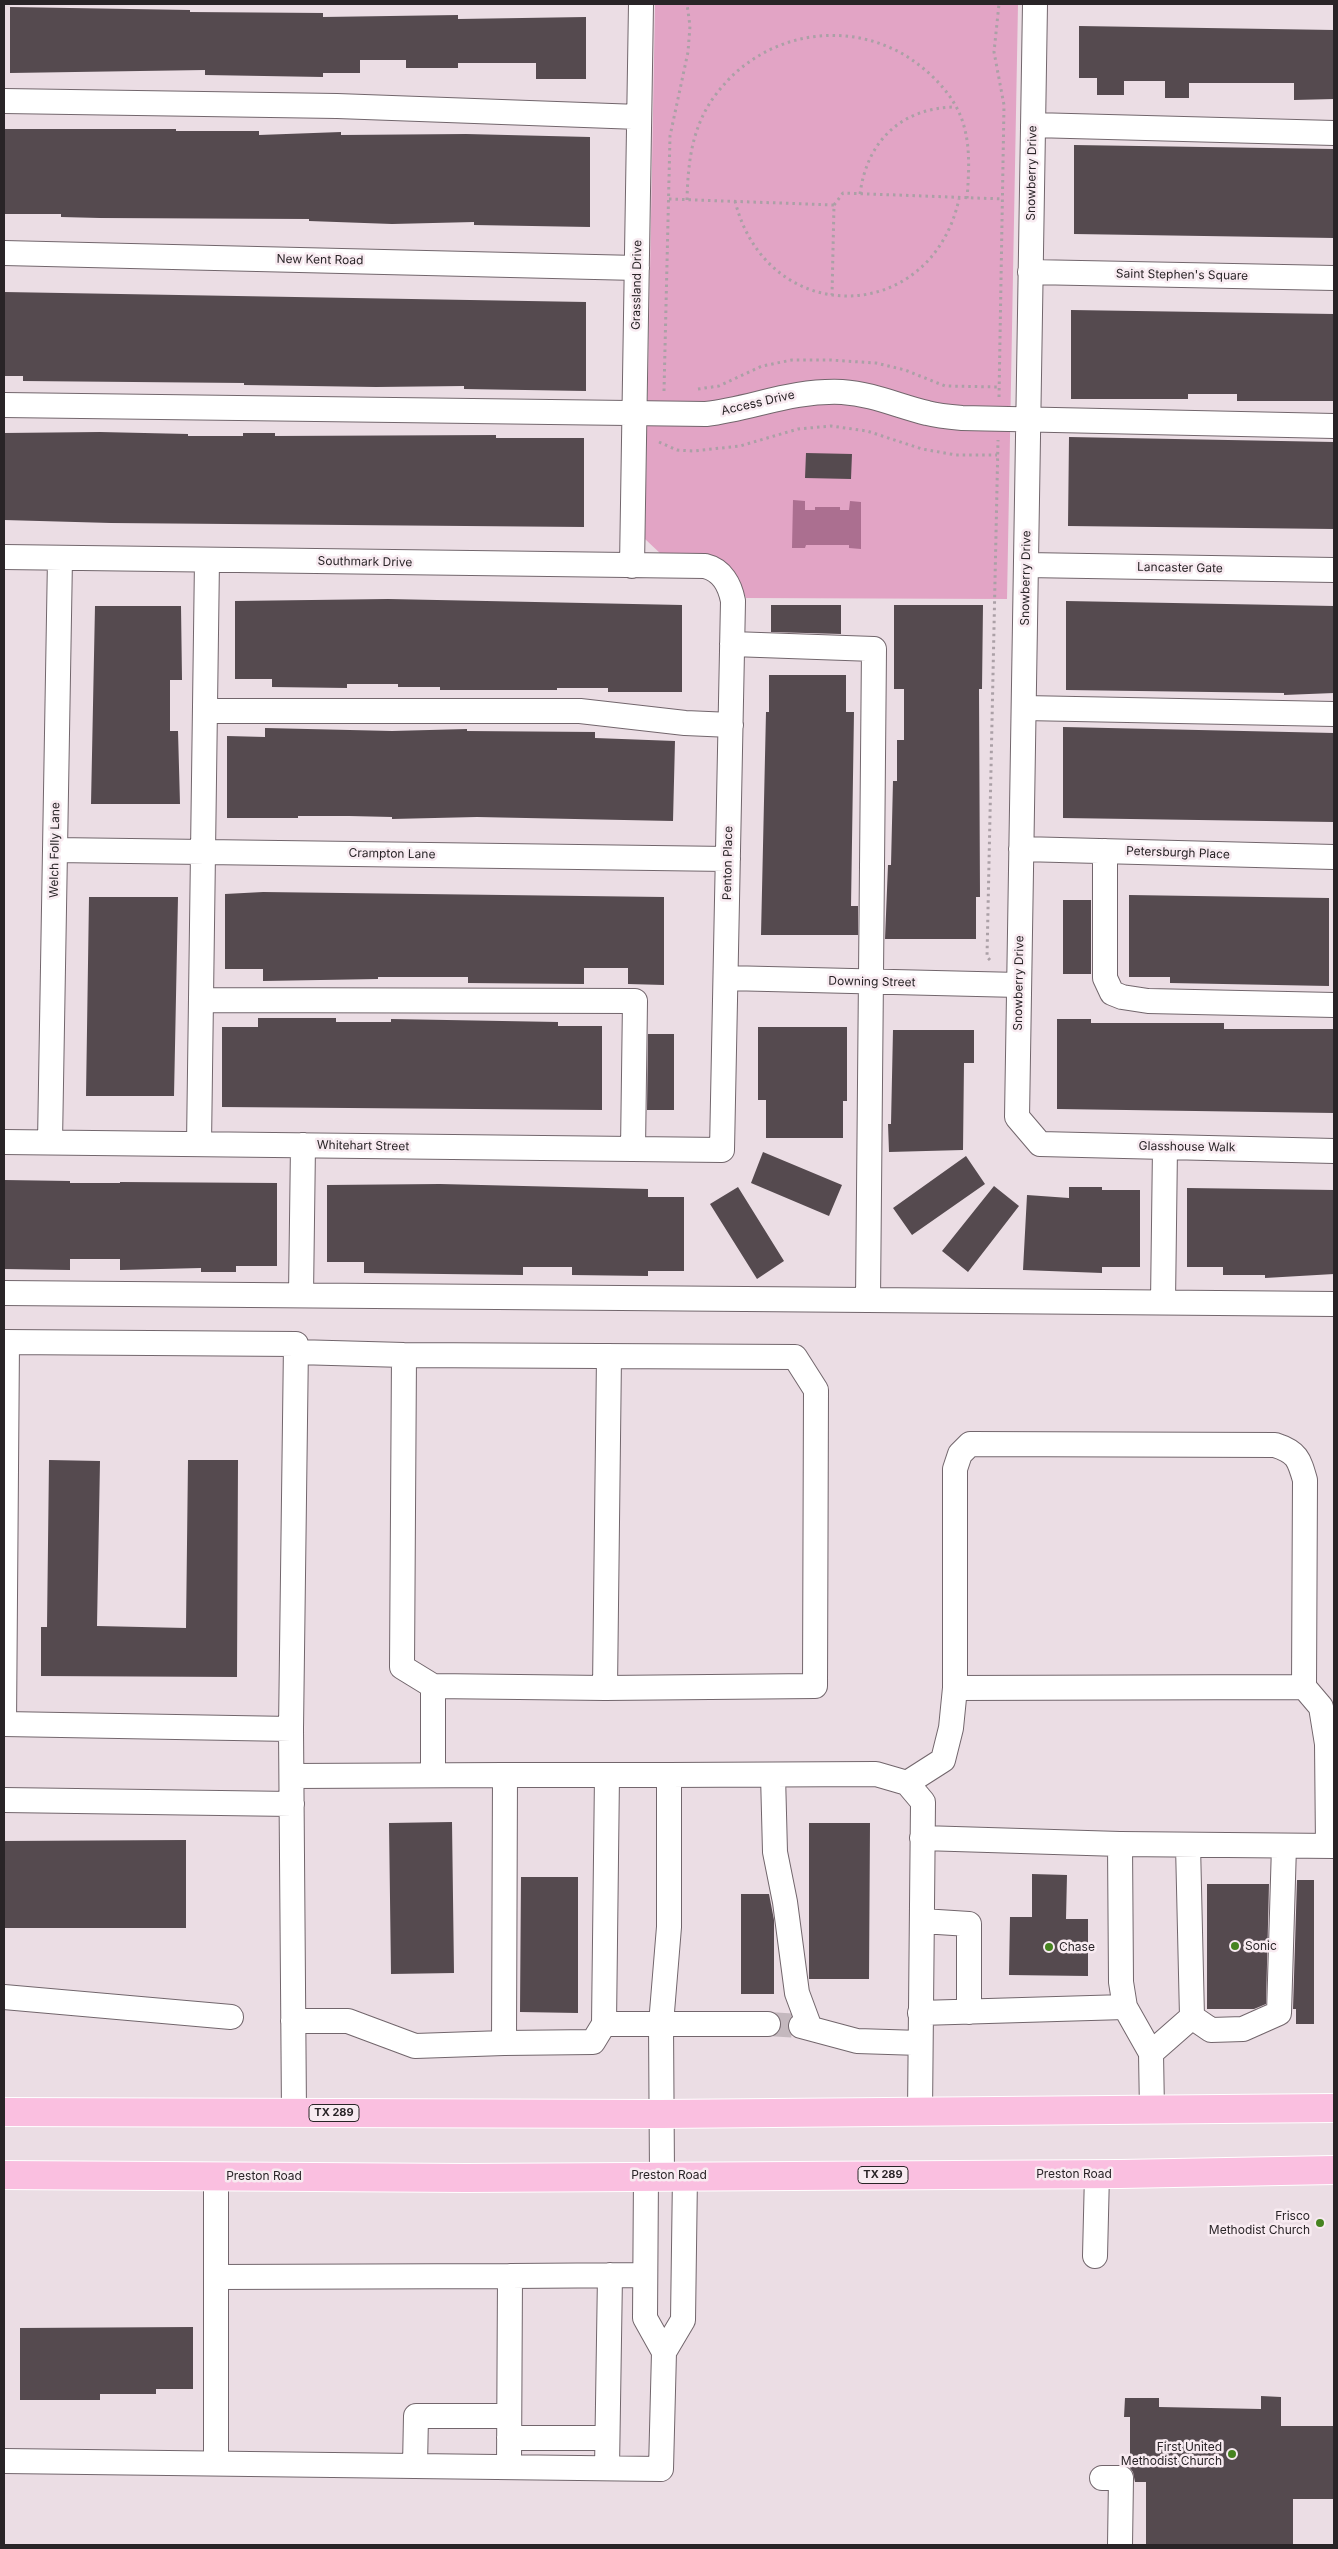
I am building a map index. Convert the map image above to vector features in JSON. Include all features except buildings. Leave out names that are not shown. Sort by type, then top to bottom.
[{"type":"main road","name":"TX 289","points":[[4,2112],[661,2114],[1334,2108]]},
{"type":"main road","name":"Preston Road","points":[[4,2175],[466,2178],[664,2175],[1097,2174],[1334,2170]]},
{"type":"street","name":"Grassland Drive","points":[[632,566],[641,4]]},
{"type":"street","name":"Snowberry Drive","points":[[1035,4],[1017,1117],[1040,1144]]},
{"type":"street","points":[[4,101],[337,106],[640,117]]},
{"type":"street","points":[[1033,125],[1334,133]]},
{"type":"street","name":"New Kent Road","points":[[4,252],[637,268]]},
{"type":"street","name":"Saint Stephen's Square","points":[[1030,272],[1334,278]]},
{"type":"street","name":"Access Drive","points":[[4,405],[634,415],[721,412],[786,396],[815,392],[872,396],[928,414],[944,416],[998,419],[1334,426]]},
{"type":"street","name":"Southmark Drive","points":[[4,558],[705,566],[713,569],[724,578]]},
{"type":"street","name":"Welch Folly Lane","points":[[50,1142],[60,558]]},
{"type":"street","points":[[199,1144],[207,560]]},
{"type":"street","name":"Lancaster Gate","points":[[1026,565],[1334,570]]},
{"type":"street","name":"Penton Place","points":[[722,1150],[733,601],[730,589],[724,578]]},
{"type":"street","points":[[732,644],[874,650],[868,1300]]},
{"type":"street","points":[[1024,708],[1334,714]]},
{"type":"street","points":[[205,711],[580,711],[685,723],[731,725]]},
{"type":"street","name":"Petersburgh Place","points":[[1021,848],[1334,857]]},
{"type":"street","name":"Crampton Lane","points":[[55,850],[728,859]]},
{"type":"street","points":[[1105,851],[1105,978],[1112,993],[1122,997],[1148,1001],[1334,1005]]},
{"type":"street","name":"Downing Street","points":[[726,978],[1019,985]]},
{"type":"street","points":[[201,1000],[635,1001],[633,1149]]},
{"type":"street","name":"Whitehart Street","points":[[4,1142],[722,1150]]},
{"type":"street","name":"Glasshouse Walk","points":[[1040,1144],[1334,1151]]},
{"type":"street","points":[[301,1295],[303,1145]]},
{"type":"street","points":[[1163,1302],[1165,1147]]},
{"type":"street","points":[[4,1293],[1334,1304]]},
{"type":"street","points":[[291,1729],[4,1724],[5,1342],[296,1344],[291,1729],[294,2113]]},
{"type":"street","points":[[296,1352],[404,1355],[795,1358],[816,1390],[815,1686],[605,1688],[433,1686],[402,1667],[404,1355]]},
{"type":"street","points":[[605,1688],[609,1356]]},
{"type":"street","points":[[907,1783],[943,1760],[951,1728],[955,1688],[955,1469],[960,1454],[970,1444],[1275,1445],[1286,1448],[1299,1459],[1305,1480],[1304,1687],[1321,1707],[1323,1716],[1327,1744],[1331,1846],[1120,1844],[922,1838]]},
{"type":"street","points":[[433,1686],[433,1776]]},
{"type":"street","points":[[955,1688],[1304,1687]]},
{"type":"street","points":[[4,2461],[661,2468],[664,2352],[683,2320],[664,2175],[661,2114],[661,2024],[669,1927],[669,1774]]},
{"type":"street","points":[[773,1774],[775,1852],[785,1902],[797,1992],[805,2027],[857,2041],[920,2043]]},
{"type":"street","points":[[292,1776],[876,1774],[907,1783],[923,1802],[920,2112]]},
{"type":"street","points":[[504,2043],[505,1775]]},
{"type":"street","points":[[293,2021],[348,2021],[415,2046],[593,2042],[604,2024],[607,1776]]},
{"type":"street","points":[[4,1800],[292,1804]]},
{"type":"street","points":[[1120,1844],[1121,1982],[1125,2006],[1151,2053],[1152,2111]]},
{"type":"street","points":[[1188,1845],[1192,2017]]},
{"type":"street","points":[[1192,2017],[1211,2030],[1243,2029],[1279,2012],[1284,1846]]},
{"type":"street","points":[[922,1921],[969,1924],[969,2012]]},
{"type":"street","points":[[4,1998],[231,2017]]},
{"type":"street","points":[[920,2013],[1125,2006]]},
{"type":"street","points":[[1151,2053],[1192,2017]]},
{"type":"street","points":[[604,2024],[768,2024]]},
{"type":"street","points":[[1095,2256],[1097,2174]]},
{"type":"street","points":[[664,2175],[645,2275],[645,2318],[664,2352]]},
{"type":"street","points":[[216,2176],[216,2464]]},
{"type":"street","points":[[607,2468],[610,2275]]},
{"type":"street","points":[[217,2277],[645,2275]]},
{"type":"street","points":[[509,2467],[510,2276]]},
{"type":"street","points":[[415,2466],[416,2416],[607,2438]]},
{"type":"street","points":[[1102,2478],[1121,2478],[1120,2545]]},
{"type":"path","points":[[634,415],[665,390],[670,136],[688,52],[690,26],[686,4]]},
{"type":"path","points":[[1000,4],[994,52],[1004,105],[1003,200],[987,957],[1019,985]]},
{"type":"path","points":[[687,200],[690,150],[705,113],[717,93],[749,62],[789,42],[833,35],[855,37],[892,48],[905,54],[936,78],[961,116],[969,159],[967,199]]},
{"type":"path","points":[[860,194],[867,163],[879,142],[896,125],[924,111],[956,107]]},
{"type":"path","points":[[832,295],[834,205],[843,193],[1003,200]]},
{"type":"path","points":[[735,201],[746,236],[768,264],[797,285],[832,295],[849,296],[876,292],[900,282],[915,273],[934,254],[948,232],[958,198]]},
{"type":"path","points":[[669,199],[834,205]]},
{"type":"path","points":[[659,442],[677,450],[693,451],[740,446],[798,429],[831,426],[867,431],[922,449],[956,455],[997,455]]},
{"type":"shaded area","points":[[655,4],[1018,4],[1007,599],[746,598],[740,584],[727,566],[662,555],[645,539]]},
{"type":"shaded area","points":[[793,500],[805,501],[805,510],[815,510],[815,507],[840,507],[840,510],[849,510],[850,501],[861,502],[861,549],[849,548],[849,545],[806,545],[805,548],[792,548]]},
{"type":"tunnel","points":[[768,2024],[801,2026]]},
{"type":"place","name":"Sonic","points":[[1235,1946]]},
{"type":"place","name":"Chase","points":[[1049,1947]]},
{"type":"place","name":"Frisco Methodist Church","points":[[1320,2223]]},
{"type":"place","name":"First United Methodist Church","points":[[1232,2454]]}]
